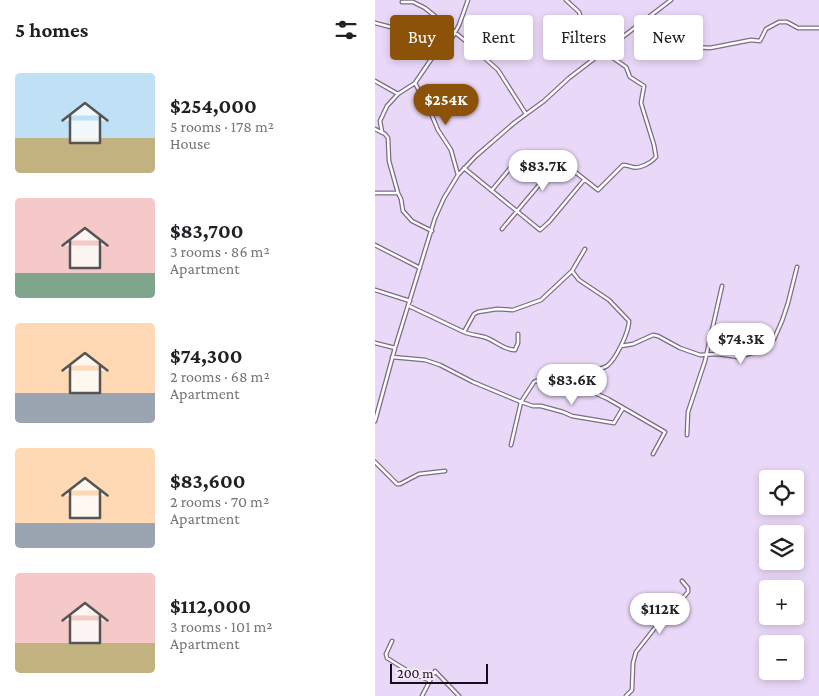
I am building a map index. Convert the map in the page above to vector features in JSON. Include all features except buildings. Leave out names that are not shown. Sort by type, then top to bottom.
[{"type":"street","points":[[456,32],[467,0]]},
{"type":"street","points":[[566,0],[580,15]]},
{"type":"street","points":[[651,15],[671,0]]},
{"type":"street","points":[[402,2],[420,4],[456,32],[497,70],[526,114]]},
{"type":"street","points":[[703,48],[729,46],[751,40],[760,41],[766,29],[779,22],[787,22],[798,28],[819,28]]},
{"type":"street","points":[[375,23],[390,27]]},
{"type":"street","points":[[624,36],[634,28]]},
{"type":"street","points":[[382,132],[380,125],[383,113],[398,94],[415,82],[431,60]]},
{"type":"street","points":[[375,421],[395,348],[444,198],[464,168],[494,140],[592,60]]},
{"type":"street","points":[[502,228],[559,160],[598,190],[623,165],[627,164],[634,167],[649,164],[656,157],[655,145],[641,100],[644,86],[630,77],[627,67],[616,60]]},
{"type":"street","points":[[375,81],[398,94]]},
{"type":"street","points":[[415,82],[438,130],[451,150],[458,175]]},
{"type":"street","points":[[375,129],[382,132],[388,138],[389,161],[403,211],[412,221],[432,231]]},
{"type":"street","points":[[492,190],[511,167]]},
{"type":"street","points":[[464,168],[540,230],[584,180]]},
{"type":"street","points":[[375,193],[398,193]]},
{"type":"street","points":[[375,245],[420,268]]},
{"type":"street","points":[[464,332],[477,312],[497,309],[513,310],[541,300],[572,271],[585,249]]},
{"type":"street","points":[[621,346],[633,344],[653,335],[680,348],[706,356],[718,354],[738,357],[762,350],[769,346],[774,338],[788,304],[797,267]]},
{"type":"street","points":[[572,271],[579,280],[609,300],[629,321],[627,333],[611,362],[606,367],[592,372],[582,387]]},
{"type":"street","points":[[687,435],[688,412],[706,356],[722,286]]},
{"type":"street","points":[[375,290],[410,301]]},
{"type":"street","points":[[409,306],[472,336],[485,338],[511,350],[517,349],[518,334]]},
{"type":"street","points":[[375,343],[395,348]]},
{"type":"street","points":[[392,358],[425,360],[521,402],[572,416],[614,422],[623,408]]},
{"type":"street","points":[[511,445],[521,402],[536,381],[582,387],[608,399],[665,432],[653,454]]},
{"type":"street","points":[[375,462],[397,484],[419,474],[445,471]]},
{"type":"street","points":[[626,696],[632,690],[633,658],[636,652],[688,592],[688,588],[682,580]]},
{"type":"street","points":[[392,641],[386,654],[387,658],[411,673],[429,680]]},
{"type":"street","points":[[422,696],[429,680],[434,672],[437,671],[459,696]]}]
